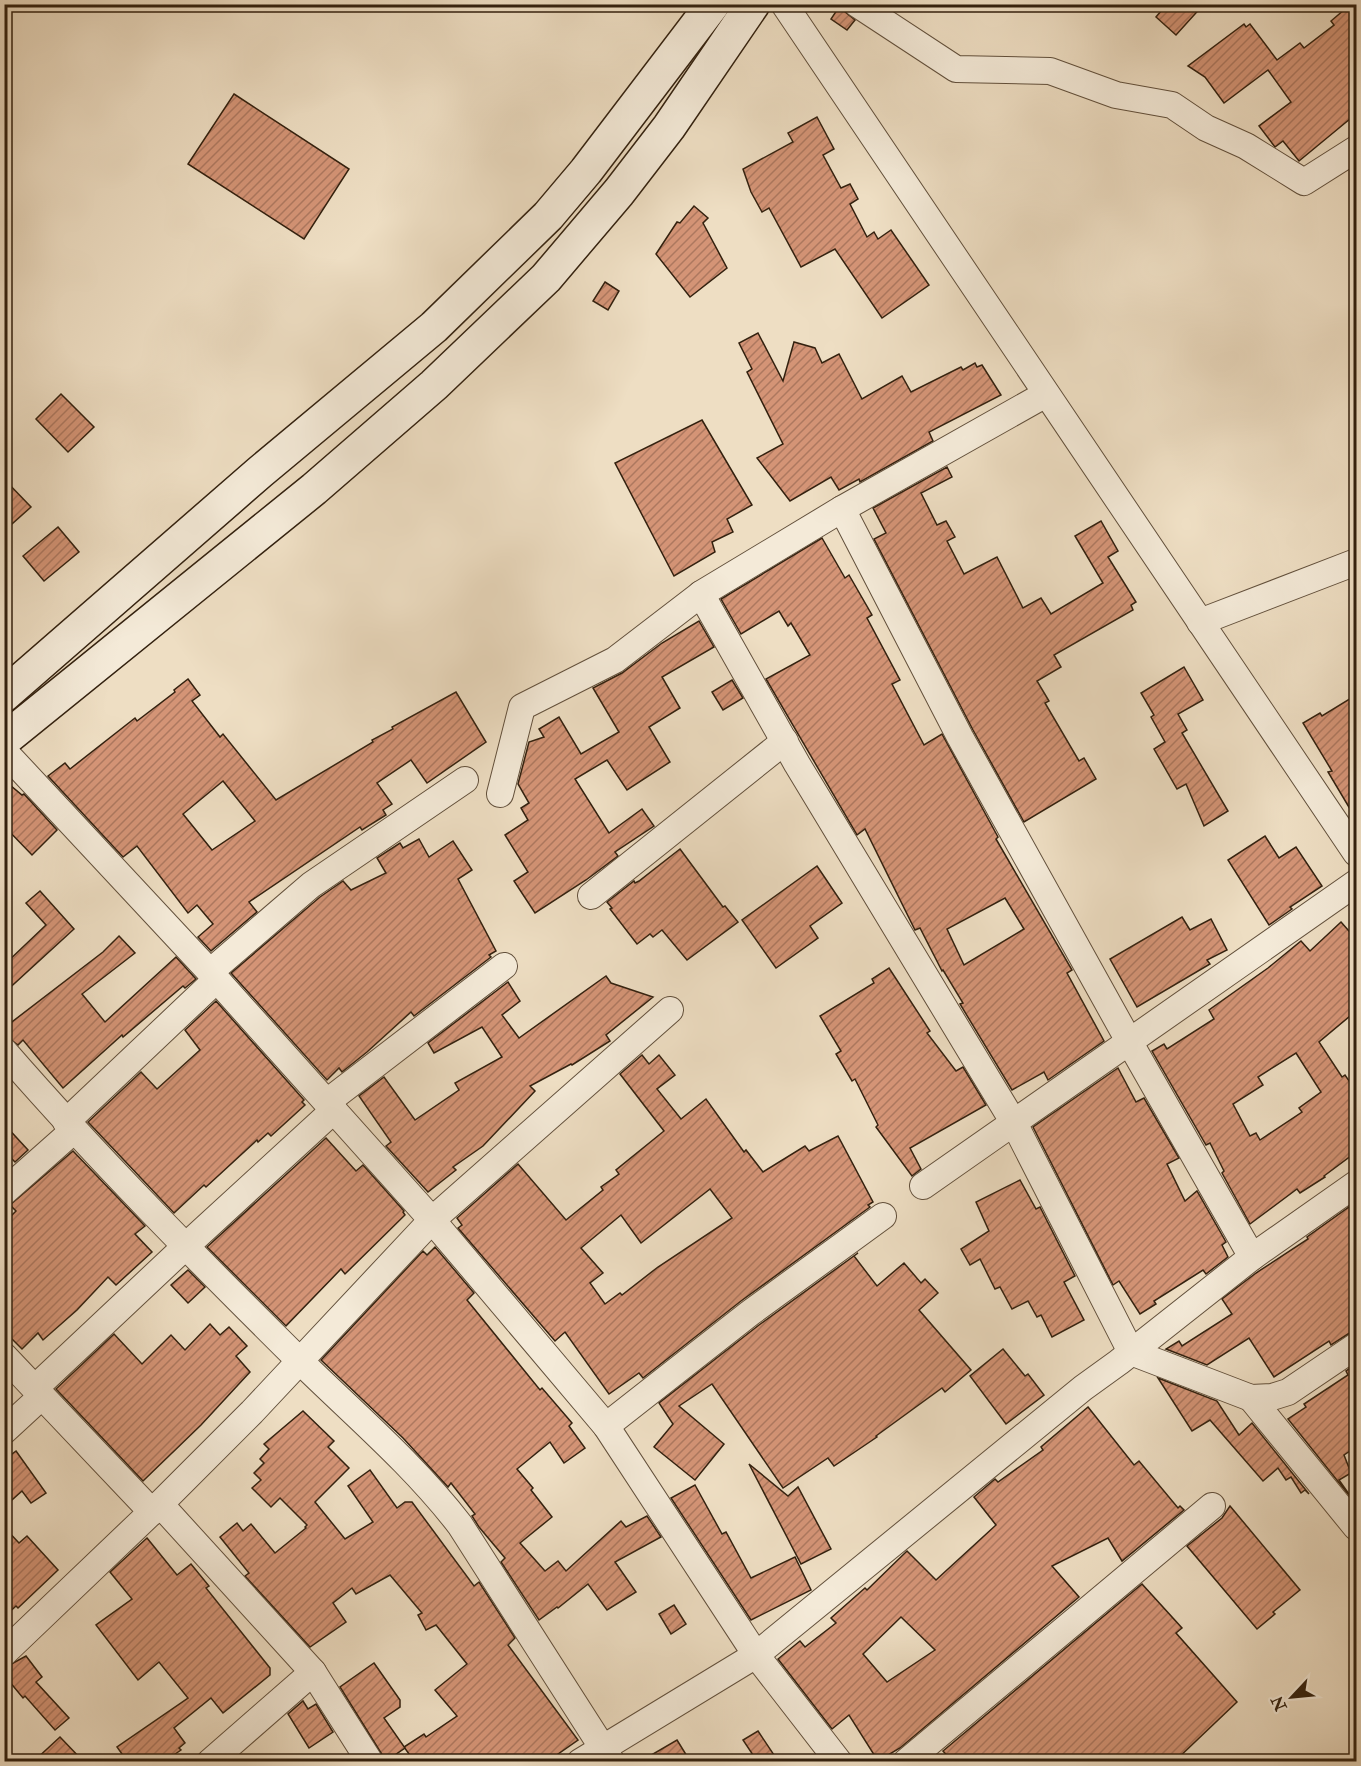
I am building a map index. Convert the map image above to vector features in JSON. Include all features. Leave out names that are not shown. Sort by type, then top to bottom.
[{"type":"main road","points":[[4,695],[266,466],[434,327],[548,216],[586,171],[713,4]]},
{"type":"main road","points":[[4,740],[314,489],[434,385],[546,278],[619,192],[669,127],[753,4]]},
{"type":"street","points":[[784,4],[1356,853]]},
{"type":"street","points":[[857,4],[956,69],[1050,71],[1116,95],[1172,105],[1206,128],[1246,146],[1304,182],[1356,149]]},
{"type":"street","points":[[500,794],[522,707],[615,660],[702,594],[842,509],[1046,394]]},
{"type":"street","points":[[842,509],[960,737],[1252,1257]]},
{"type":"street","points":[[1200,622],[1356,562]]},
{"type":"street","points":[[702,594],[785,741],[1014,1123],[1125,1357],[1251,1398],[1288,1392],[1356,1346]]},
{"type":"street","points":[[591,896],[785,741]]},
{"type":"street","points":[[4,751],[213,976],[432,1220],[606,1426],[756,1655],[839,1761]]},
{"type":"street","points":[[4,1192],[213,976],[311,885],[465,780]]},
{"type":"street","points":[[924,1186],[1356,883]]},
{"type":"street","points":[[4,1431],[38,1392],[330,1106],[504,966]]},
{"type":"street","points":[[4,1653],[156,1508],[300,1361],[432,1220],[670,1010]]},
{"type":"street","points":[[4,1051],[70,1126],[300,1361],[438,1497],[460,1525],[608,1754]]},
{"type":"street","points":[[580,1761],[608,1754],[756,1655],[1083,1388],[1252,1257],[1356,1184]]},
{"type":"street","points":[[606,1426],[750,1313],[884,1216]]},
{"type":"street","points":[[4,1356],[156,1508],[313,1672],[370,1761]]},
{"type":"street","points":[[1251,1398],[1356,1527]]},
{"type":"street","points":[[906,1761],[1212,1506]]},
{"type":"street","points":[[210,1761],[313,1672]]},
{"type":"building","points":[[841,4],[844,11],[855,20],[847,30],[831,19]]},
{"type":"building","points":[[1167,4],[1204,4],[1176,35],[1156,17]]},
{"type":"building","points":[[1351,4],[1356,4],[1356,114],[1299,161],[1283,141],[1275,147],[1259,126],[1291,102],[1268,70],[1224,103],[1205,77],[1188,66],[1244,24],[1246,27],[1250,24],[1277,60],[1300,43],[1304,48],[1334,25],[1331,21]]},
{"type":"building","points":[[234,94],[349,169],[304,239],[188,164]]},
{"type":"building","points":[[817,117],[834,149],[823,155],[841,188],[850,184],[858,199],[850,204],[867,237],[874,232],[878,239],[891,230],[929,285],[882,318],[835,249],[801,267],[769,208],[762,212],[751,192],[743,169],[793,142],[788,133]]},
{"type":"building","points":[[694,206],[708,218],[703,223],[727,268],[690,297],[656,254],[677,222],[680,223]]},
{"type":"building","points":[[605,282],[619,291],[608,310],[593,301]]},
{"type":"building","points":[[758,333],[783,381],[794,342],[815,348],[822,363],[839,354],[862,399],[902,376],[911,392],[961,367],[963,370],[975,363],[977,367],[982,365],[1001,395],[929,432],[933,441],[860,482],[859,479],[839,490],[831,477],[790,501],[757,458],[783,444],[747,372],[752,369],[739,343]]},
{"type":"building","points":[[61,394],[94,427],[68,452],[36,419]]},
{"type":"building","points":[[702,420],[752,505],[727,519],[733,532],[712,542],[715,552],[674,576],[615,463]]},
{"type":"building","points":[[947,467],[952,477],[921,493],[937,525],[946,521],[955,537],[947,541],[964,574],[997,557],[1023,608],[1041,598],[1051,614],[1103,583],[1075,536],[1101,521],[1118,551],[1108,557],[1136,602],[1131,605],[1133,610],[1054,655],[1061,667],[1037,681],[1049,701],[1045,703],[1079,761],[1084,758],[1096,779],[1024,822],[973,730],[874,539],[886,533],[873,508]]},
{"type":"building","points":[[4,479],[31,507],[4,531]]},
{"type":"building","points":[[58,527],[79,552],[44,581],[23,556]]},
{"type":"building","points":[[822,538],[845,578],[849,575],[872,615],[867,618],[900,680],[892,684],[924,745],[942,734],[998,837],[996,839],[1072,970],[1067,973],[1104,1041],[1048,1080],[1044,1072],[1012,1090],[960,1004],[963,1003],[942,971],[920,928],[915,930],[865,829],[857,835],[766,679],[810,655],[791,623],[788,626],[779,611],[741,634],[721,599]],"holes":[[[1005,898],[1024,929],[964,965],[947,929]]]},
{"type":"building","points":[[699,621],[714,647],[662,677],[680,708],[649,727],[670,762],[627,790],[607,760],[575,779],[609,833],[642,809],[654,826],[615,852],[618,856],[586,880],[535,913],[514,881],[528,872],[505,835],[528,820],[521,808],[529,803],[518,784],[529,742],[544,737],[539,729],[559,717],[581,754],[619,732],[593,688],[622,673],[662,643]]},
{"type":"building","points":[[1184,667],[1203,700],[1178,714],[1187,730],[1182,733],[1228,811],[1204,826],[1186,784],[1177,789],[1154,749],[1165,742],[1151,717],[1154,715],[1141,693]]},
{"type":"building","points":[[188,679],[200,695],[192,701],[220,737],[223,734],[276,800],[373,742],[372,740],[393,729],[392,727],[456,692],[486,742],[427,783],[411,760],[377,783],[392,804],[383,810],[386,815],[362,830],[360,827],[249,902],[257,912],[211,951],[198,937],[213,924],[197,905],[188,913],[137,846],[123,857],[48,776],[65,763],[70,769],[135,718],[137,721],[175,692],[174,690]],"holes":[[[223,781],[255,821],[212,850],[183,814]]]},
{"type":"building","points":[[732,680],[743,698],[723,710],[712,692]]},
{"type":"building","points":[[1356,695],[1356,819],[1328,772],[1332,771],[1303,723],[1320,713],[1322,716]]},
{"type":"building","points":[[4,780],[22,795],[24,794],[57,830],[32,855],[4,826]]},
{"type":"building","points":[[1265,836],[1279,858],[1296,847],[1322,886],[1290,907],[1292,909],[1269,925],[1228,860]]},
{"type":"building","points":[[419,839],[429,857],[453,841],[472,870],[458,879],[496,951],[414,1016],[411,1012],[367,1052],[342,1072],[339,1068],[327,1080],[231,973],[320,897],[343,881],[351,890],[386,873],[377,858],[400,843],[403,848]]},
{"type":"building","points":[[680,849],[723,907],[725,906],[738,922],[687,960],[662,930],[653,937],[650,934],[637,944],[607,902],[634,881],[635,883],[639,881]]},
{"type":"building","points":[[817,866],[842,903],[810,926],[818,938],[776,968],[742,920]]},
{"type":"building","points":[[40,891],[74,929],[4,993],[4,965],[46,925],[26,903]]},
{"type":"building","points":[[1182,917],[1190,930],[1211,919],[1227,950],[1207,960],[1210,964],[1137,1007],[1110,959]]},
{"type":"building","points":[[1341,922],[1356,939],[1356,1011],[1319,1042],[1342,1077],[1345,1075],[1356,1091],[1356,1152],[1325,1177],[1300,1193],[1297,1189],[1250,1224],[1222,1173],[1224,1171],[1210,1143],[1206,1145],[1152,1051],[1164,1044],[1167,1049],[1214,1019],[1209,1010],[1268,968],[1301,941],[1310,951]],"holes":[[[1296,1053],[1321,1092],[1299,1108],[1302,1112],[1260,1140],[1256,1133],[1250,1136],[1233,1104],[1263,1085],[1258,1077]]]},
{"type":"building","points":[[119,936],[135,953],[82,994],[105,1022],[176,957],[196,979],[185,988],[183,986],[123,1037],[122,1035],[63,1088],[23,1040],[18,1045],[7,1037],[4,1028],[103,952]]},
{"type":"building","points":[[889,968],[930,1031],[927,1033],[956,1071],[963,1067],[986,1105],[910,1148],[921,1169],[912,1176],[876,1127],[878,1125],[855,1079],[852,1081],[836,1054],[841,1051],[820,1016],[874,983],[872,979]]},
{"type":"building","points":[[606,976],[611,983],[653,997],[606,1035],[610,1041],[572,1065],[530,1086],[535,1091],[483,1146],[453,1167],[456,1170],[428,1192],[386,1146],[391,1142],[359,1096],[384,1077],[415,1120],[459,1090],[455,1083],[502,1057],[482,1027],[434,1053],[428,1043],[508,982],[520,1001],[502,1015],[519,1038]]},
{"type":"building","points":[[216,1001],[304,1100],[302,1102],[305,1105],[271,1136],[268,1133],[258,1142],[257,1140],[174,1213],[88,1122],[141,1072],[157,1089],[200,1050],[185,1030]]},
{"type":"building","points":[[642,1055],[649,1064],[659,1055],[675,1075],[657,1089],[681,1119],[706,1099],[744,1152],[746,1150],[763,1172],[805,1146],[809,1151],[838,1136],[873,1202],[868,1205],[870,1207],[741,1301],[643,1378],[639,1373],[609,1394],[565,1332],[555,1341],[458,1228],[462,1225],[457,1218],[518,1164],[566,1220],[603,1190],[601,1187],[619,1174],[616,1170],[664,1131],[620,1074]],"holes":[[[710,1189],[732,1218],[658,1267],[622,1295],[620,1293],[605,1304],[590,1283],[603,1273],[581,1248],[621,1215],[641,1243]]]},
{"type":"building","points":[[1118,1068],[1136,1102],[1144,1098],[1179,1158],[1167,1164],[1185,1201],[1197,1191],[1226,1242],[1222,1245],[1228,1257],[1206,1274],[1203,1270],[1154,1301],[1156,1304],[1140,1314],[1119,1281],[1113,1285],[1033,1127]]},
{"type":"building","points":[[4,1124],[28,1150],[15,1162],[4,1151]]},
{"type":"building","points":[[326,1138],[356,1171],[363,1165],[404,1211],[405,1215],[345,1274],[341,1269],[286,1326],[207,1247]]},
{"type":"building","points":[[73,1151],[145,1226],[135,1234],[152,1252],[116,1285],[108,1277],[77,1310],[43,1340],[38,1333],[22,1349],[4,1331],[4,1223],[16,1211],[10,1205]]},
{"type":"building","points":[[1020,1180],[1036,1209],[1040,1207],[1075,1276],[1064,1282],[1084,1320],[1052,1337],[1041,1315],[1037,1317],[1028,1301],[1012,1309],[1000,1287],[995,1289],[980,1259],[970,1265],[961,1249],[989,1231],[976,1202]]},
{"type":"building","points":[[1356,1202],[1356,1331],[1331,1345],[1329,1341],[1274,1377],[1249,1338],[1207,1365],[1166,1349],[1179,1341],[1182,1346],[1232,1314],[1222,1299],[1256,1273],[1308,1239],[1307,1237]]},
{"type":"building","points":[[435,1247],[474,1293],[467,1300],[540,1390],[542,1388],[572,1423],[569,1426],[585,1448],[564,1463],[550,1442],[517,1469],[552,1517],[520,1543],[545,1571],[558,1561],[566,1571],[621,1521],[626,1527],[647,1516],[661,1537],[615,1562],[636,1592],[607,1610],[588,1584],[539,1620],[501,1562],[505,1558],[479,1527],[472,1516],[475,1514],[451,1483],[448,1487],[403,1438],[321,1360],[423,1251],[427,1255]]},
{"type":"building","points":[[858,1253],[854,1256],[877,1286],[904,1263],[921,1283],[925,1279],[938,1293],[919,1310],[971,1370],[945,1392],[942,1388],[834,1466],[828,1458],[783,1488],[712,1384],[679,1406],[724,1444],[695,1480],[654,1447],[673,1424],[659,1403],[759,1325]]},
{"type":"building","points":[[188,1270],[205,1287],[188,1303],[171,1285]]},
{"type":"building","points":[[210,1324],[220,1335],[229,1327],[247,1346],[236,1356],[250,1372],[201,1425],[143,1481],[56,1389],[114,1334],[142,1364],[171,1335],[185,1350]]},
{"type":"building","points":[[1003,1349],[1025,1376],[1028,1374],[1044,1395],[1006,1424],[970,1376]]},
{"type":"building","points":[[1356,1364],[1356,1447],[1344,1455],[1351,1473],[1339,1480],[1356,1504],[1288,1419],[1306,1407],[1304,1404],[1348,1375],[1346,1371]]},
{"type":"building","points":[[1158,1378],[1217,1401],[1239,1435],[1252,1423],[1309,1494],[1305,1490],[1301,1493],[1291,1477],[1286,1480],[1278,1468],[1263,1481],[1210,1420],[1192,1431]]},
{"type":"building","points":[[1088,1407],[1134,1465],[1139,1461],[1178,1508],[1180,1506],[1184,1510],[1122,1561],[1108,1538],[1052,1566],[1079,1597],[900,1748],[878,1761],[849,1715],[832,1729],[778,1659],[800,1641],[805,1647],[836,1623],[831,1618],[865,1588],[867,1590],[907,1551],[936,1580],[996,1525],[974,1497],[995,1479],[998,1482],[1043,1450],[1041,1447]],"holes":[[[901,1617],[935,1650],[887,1682],[863,1654]]]},
{"type":"building","points":[[303,1411],[334,1441],[328,1447],[349,1468],[315,1502],[345,1539],[373,1522],[348,1486],[370,1470],[397,1508],[405,1502],[412,1502],[474,1586],[479,1582],[515,1638],[508,1645],[578,1740],[548,1761],[414,1761],[404,1747],[424,1734],[426,1737],[457,1716],[435,1690],[467,1664],[436,1625],[426,1630],[418,1615],[422,1613],[390,1575],[356,1594],[352,1588],[333,1603],[346,1622],[310,1647],[245,1576],[249,1573],[220,1537],[237,1523],[243,1531],[251,1524],[275,1553],[306,1528],[307,1525],[280,1498],[271,1507],[252,1488],[261,1480],[254,1473],[264,1463],[260,1459],[269,1449],[264,1444]]},
{"type":"building","points":[[16,1451],[46,1493],[31,1503],[22,1491],[4,1507],[4,1460]]},
{"type":"building","points":[[749,1464],[788,1496],[798,1487],[831,1549],[801,1564]]},
{"type":"building","points":[[695,1485],[722,1534],[726,1532],[751,1578],[795,1557],[811,1590],[751,1620],[671,1498]]},
{"type":"building","points":[[1230,1506],[1300,1590],[1273,1612],[1275,1614],[1257,1629],[1187,1546],[1222,1518]]},
{"type":"building","points":[[4,1527],[19,1543],[27,1536],[58,1570],[18,1608],[16,1606],[4,1617]]},
{"type":"building","points":[[147,1538],[177,1575],[191,1564],[209,1586],[206,1588],[270,1668],[270,1675],[223,1713],[211,1698],[174,1728],[185,1743],[179,1748],[181,1750],[165,1761],[127,1761],[117,1747],[188,1698],[159,1662],[138,1680],[96,1625],[132,1599],[110,1572]]},
{"type":"building","points":[[1142,1584],[1182,1628],[1176,1633],[1237,1702],[1175,1761],[952,1761],[943,1751]]},
{"type":"building","points":[[674,1605],[686,1624],[671,1634],[659,1614]]},
{"type":"building","points":[[26,1656],[42,1677],[36,1682],[69,1718],[55,1730],[4,1675],[4,1668]]},
{"type":"building","points":[[374,1663],[400,1700],[400,1707],[384,1718],[405,1748],[386,1761],[340,1687]]},
{"type":"building","points":[[303,1701],[308,1709],[316,1704],[333,1732],[309,1748],[288,1714]]},
{"type":"building","points":[[758,1731],[778,1761],[757,1761],[743,1740]]},
{"type":"building","points":[[60,1737],[83,1761],[34,1761]]},
{"type":"building","points":[[677,1740],[690,1761],[641,1761]]}]
